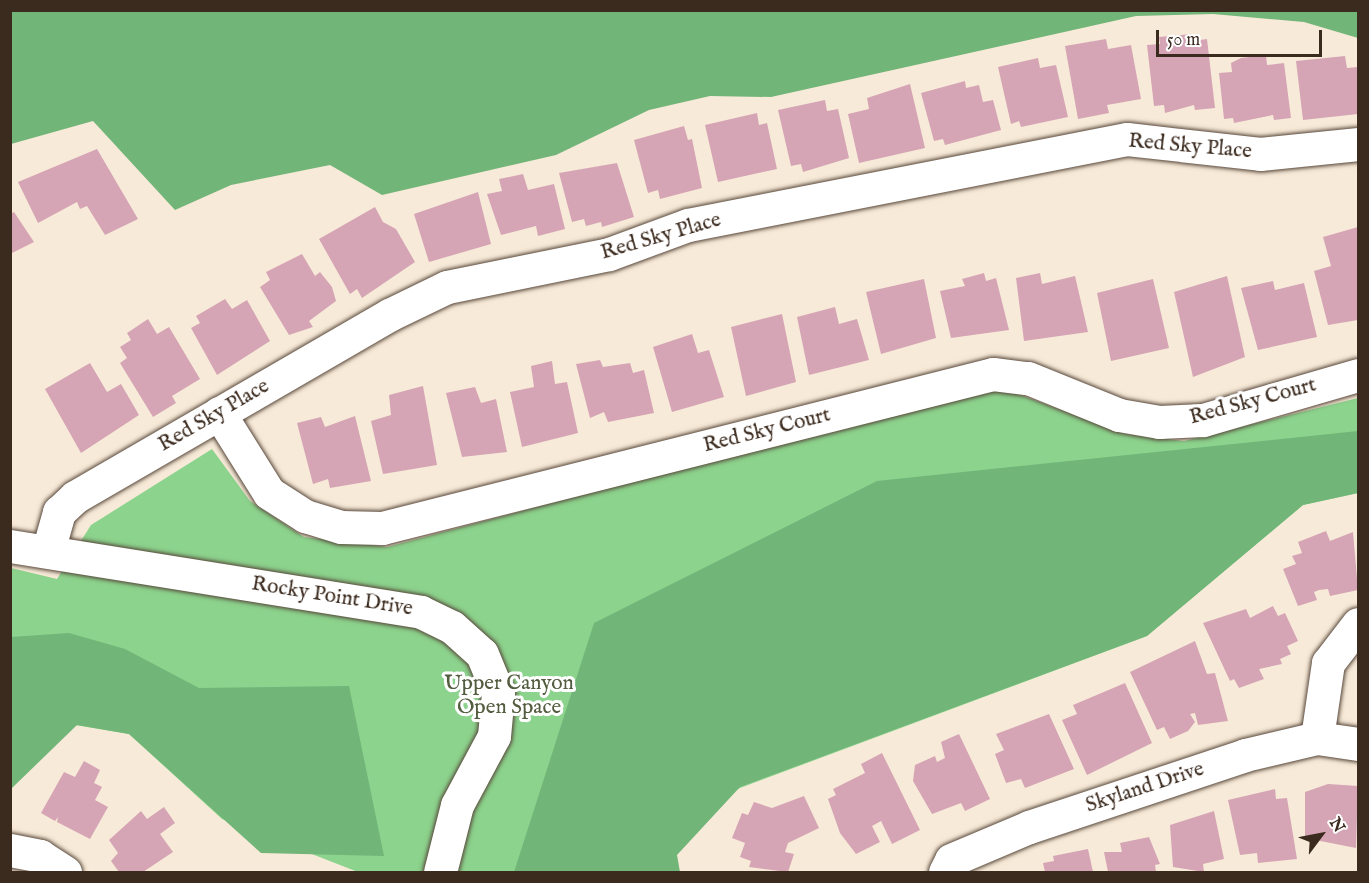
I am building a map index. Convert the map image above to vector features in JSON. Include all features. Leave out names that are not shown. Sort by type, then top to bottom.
[{"type":"street","name":"Red Sky Place","points":[[48,551],[59,512],[75,497],[219,413],[447,287],[609,254],[688,225],[1127,139],[1260,154],[1359,144]]},
{"type":"street","name":"Red Sky Court","points":[[219,413],[269,493],[305,516],[341,527],[382,528],[993,374],[1028,378],[1119,415],[1159,422],[1203,420],[1359,375]]},
{"type":"street","name":"Rocky Point Drive","points":[[10,546],[421,612],[452,627],[482,654],[498,693],[494,736],[457,805],[440,873]]},
{"type":"street","points":[[1317,738],[1328,663],[1359,624]]},
{"type":"street","name":"Skyland Drive","points":[[945,873],[951,860],[1029,827],[1245,755],[1317,738],[1359,744]]},
{"type":"street","points":[[10,850],[40,856],[65,873]]},
{"type":"green space","points":[[11,10],[1358,10],[1358,38],[1304,22],[1213,14],[1136,16],[771,97],[710,96],[649,110],[556,155],[382,195],[330,165],[231,185],[175,210],[93,121],[11,144]]},
{"type":"green space","name":"Upper Canyon Open Space","points":[[994,385],[1125,434],[1184,441],[1358,398],[1358,493],[1303,505],[1147,636],[740,788],[575,872],[358,872],[222,819],[129,734],[45,720],[11,789],[11,568],[57,579],[91,525],[212,449],[250,501],[304,537],[387,547]]},
{"type":"green space","points":[[1358,431],[1358,493],[1303,505],[1147,636],[740,787],[677,855],[680,872],[514,872],[594,623],[877,481]]},
{"type":"green space","points":[[69,633],[125,649],[199,688],[349,686],[384,856],[261,853],[129,734],[77,725],[11,789],[11,637]]},
{"type":"building","points":[[1192,34],[1193,41],[1207,39],[1215,108],[1195,110],[1194,105],[1165,113],[1164,105],[1154,106],[1147,45],[1160,44],[1159,37]]},
{"type":"building","points":[[1106,39],[1108,49],[1131,45],[1141,99],[1107,105],[1109,113],[1078,119],[1065,46]]},
{"type":"building","points":[[1266,55],[1267,65],[1284,63],[1291,118],[1274,120],[1273,115],[1234,123],[1233,118],[1224,119],[1219,73],[1232,72],[1231,63],[1241,58]]},
{"type":"building","points":[[1345,56],[1347,68],[1358,67],[1358,114],[1303,120],[1296,61]]},
{"type":"building","points":[[1038,58],[1040,68],[1056,65],[1068,117],[1021,127],[1019,121],[1011,124],[998,67]]},
{"type":"building","points":[[965,81],[966,88],[979,85],[983,102],[993,100],[1001,130],[945,145],[943,139],[934,141],[921,93]]},
{"type":"building","points":[[910,84],[925,148],[859,163],[848,114],[869,109],[867,98]]},
{"type":"building","points":[[825,100],[827,111],[838,109],[849,158],[803,172],[801,164],[791,166],[778,110]]},
{"type":"building","points":[[757,113],[759,125],[767,123],[777,169],[718,182],[705,125]]},
{"type":"building","points":[[684,126],[688,140],[692,139],[702,188],[660,199],[658,190],[648,193],[634,140]]},
{"type":"building","points":[[97,149],[138,219],[105,235],[87,206],[80,209],[77,202],[38,223],[18,182]]},
{"type":"building","points":[[617,163],[634,217],[602,227],[601,222],[586,226],[584,219],[572,222],[559,173]]},
{"type":"building","points":[[523,174],[528,190],[554,184],[565,229],[538,236],[536,226],[501,235],[487,194],[502,191],[499,179]]},
{"type":"building","points":[[478,192],[491,244],[429,262],[414,214]]},
{"type":"building","points":[[375,207],[383,222],[396,229],[415,262],[362,298],[357,289],[350,294],[319,239]]},
{"type":"building","points":[[14,212],[34,242],[10,254],[10,214]]},
{"type":"building","points":[[1358,227],[1358,320],[1328,325],[1314,271],[1331,266],[1323,237]]},
{"type":"building","points":[[302,254],[315,276],[320,272],[332,287],[336,301],[309,321],[313,327],[289,335],[260,287],[270,280],[266,272]]},
{"type":"building","points":[[984,273],[986,281],[996,278],[1009,330],[951,338],[940,291],[965,286],[962,279]]},
{"type":"building","points":[[1040,273],[1042,284],[1075,276],[1088,332],[1024,341],[1016,278]]},
{"type":"building","points":[[1227,276],[1245,357],[1193,377],[1174,292]]},
{"type":"building","points":[[924,279],[936,338],[881,354],[866,292]]},
{"type":"building","points":[[1153,279],[1169,348],[1111,361],[1097,293]]},
{"type":"building","points":[[1273,281],[1275,290],[1304,283],[1317,337],[1258,350],[1241,288]]},
{"type":"building","points":[[225,299],[232,309],[247,300],[270,341],[217,375],[191,328],[200,323],[196,316]]},
{"type":"building","points":[[835,307],[839,324],[857,319],[869,360],[809,375],[797,317]]},
{"type":"building","points":[[782,314],[796,382],[746,396],[731,327]]},
{"type":"building","points":[[148,319],[157,334],[169,327],[200,379],[172,396],[176,403],[153,417],[120,363],[127,358],[120,347],[131,340],[127,333]]},
{"type":"building","points":[[692,334],[698,353],[709,350],[724,397],[672,412],[653,347]]},
{"type":"building","points":[[600,360],[603,367],[630,363],[633,373],[644,370],[654,413],[608,422],[604,412],[590,418],[576,364]]},
{"type":"building","points":[[552,361],[555,384],[567,382],[578,433],[522,447],[510,392],[534,387],[531,366]]},
{"type":"building","points":[[90,363],[107,392],[121,384],[139,415],[81,453],[45,389]]},
{"type":"building","points":[[423,386],[437,465],[383,474],[371,421],[391,415],[389,395]]},
{"type":"building","points":[[475,387],[481,403],[496,399],[507,452],[462,457],[446,393]]},
{"type":"building","points":[[355,416],[371,481],[330,488],[328,479],[313,484],[297,423],[321,417],[325,427]]},
{"type":"building","points":[[1326,531],[1330,541],[1353,532],[1358,590],[1330,596],[1328,589],[1319,590],[1314,592],[1317,600],[1298,606],[1283,569],[1296,564],[1292,556],[1302,553],[1298,542]]},
{"type":"building","points":[[1273,606],[1278,616],[1285,613],[1298,641],[1287,646],[1291,654],[1280,659],[1282,664],[1259,669],[1264,679],[1239,688],[1234,679],[1230,681],[1203,623],[1246,609],[1250,618]]},
{"type":"building","points":[[1195,641],[1207,674],[1215,673],[1228,721],[1198,725],[1195,713],[1190,714],[1195,722],[1188,731],[1170,739],[1164,727],[1157,730],[1130,672]]},
{"type":"building","points":[[1125,683],[1152,743],[1087,775],[1062,720],[1077,714],[1073,705]]},
{"type":"building","points":[[1049,714],[1074,769],[1025,788],[1021,779],[1006,783],[995,754],[1004,750],[996,734]]},
{"type":"building","points":[[959,734],[990,799],[965,811],[961,803],[932,814],[913,781],[915,765],[935,756],[937,762],[945,758],[941,742]]},
{"type":"building","points":[[882,753],[920,830],[892,844],[881,821],[872,826],[880,842],[856,854],[840,833],[828,799],[836,795],[833,789],[865,773],[861,764]]},
{"type":"building","points":[[84,761],[100,770],[94,783],[102,787],[95,800],[108,807],[90,839],[57,822],[58,817],[55,821],[41,813],[64,772],[75,777]]},
{"type":"building","points":[[1328,784],[1358,786],[1356,848],[1305,838],[1305,792]]},
{"type":"building","points":[[1275,789],[1276,799],[1287,798],[1297,859],[1258,863],[1257,853],[1240,855],[1228,800]]},
{"type":"building","points":[[804,796],[819,828],[788,843],[785,852],[794,854],[788,872],[749,867],[751,861],[740,857],[745,843],[732,838],[742,813],[748,815],[754,802],[772,808]]},
{"type":"building","points":[[164,807],[175,823],[160,834],[173,852],[143,872],[119,872],[111,861],[118,853],[109,840],[141,811],[147,819]]},
{"type":"building","points":[[1214,811],[1224,859],[1203,864],[1204,872],[1173,867],[1170,825]]},
{"type":"building","points":[[1149,837],[1160,864],[1155,865],[1156,872],[1108,872],[1104,852],[1122,852],[1120,843]]},
{"type":"building","points":[[1088,849],[1093,872],[1045,872],[1043,863],[1054,861],[1053,856]]}]
